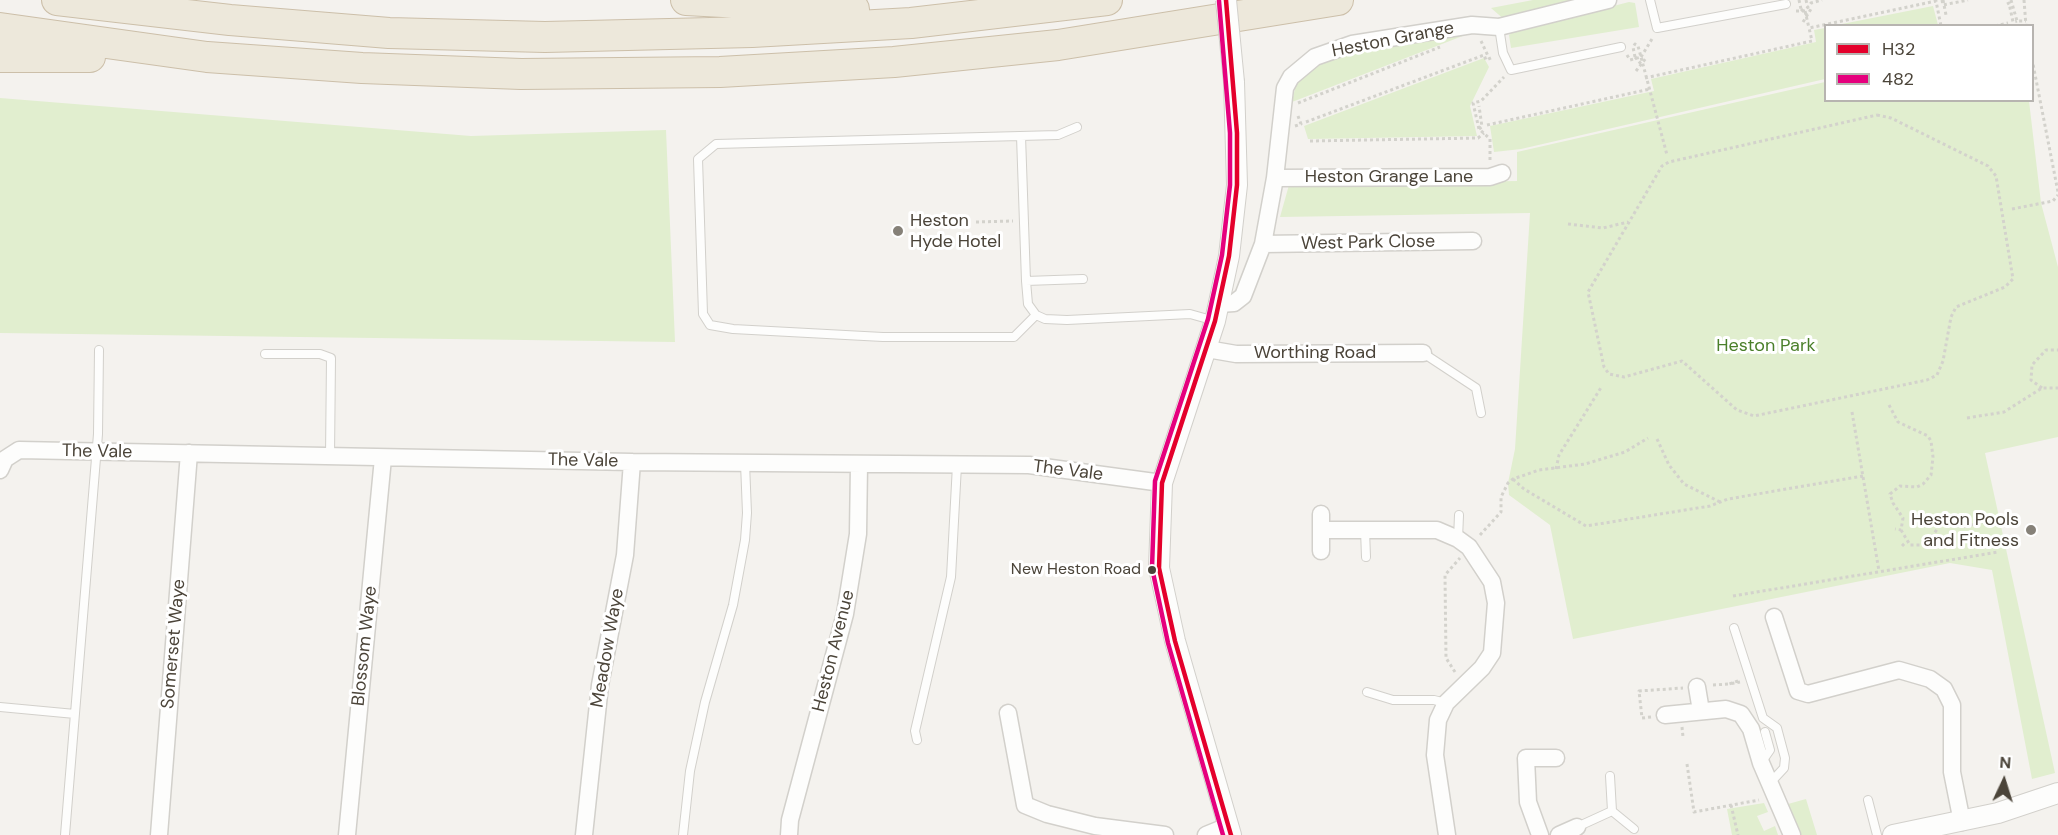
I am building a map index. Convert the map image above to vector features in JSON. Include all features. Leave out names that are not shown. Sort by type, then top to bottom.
[{"type":"highway","points":[[57,0],[230,20],[366,31],[545,37],[763,32],[911,22],[1107,0]]},
{"type":"highway","points":[[686,0],[840,9],[1067,6]]},
{"type":"highway","points":[[0,28],[207,57],[362,68],[521,74],[732,71],[894,62],[1058,45],[1338,0]]},
{"type":"highway","points":[[0,57],[207,57]]},
{"type":"street","points":[[1206,835],[1229,831],[1174,640],[1159,567],[1162,483],[1207,350],[1229,256],[1237,185],[1234,82],[1226,0]]},
{"type":"street","name":"Heston Grange","points":[[1217,313],[1243,296],[1263,244],[1275,178],[1284,88],[1291,77],[1315,57],[1353,44],[1472,24],[1499,27],[1608,0]]},
{"type":"street","name":"Heston Grange Lane","points":[[1275,178],[1496,175]]},
{"type":"street","name":"West Park Close","points":[[1263,244],[1473,241]]},
{"type":"street","name":"Worthing Road","points":[[1207,350],[1236,354],[1423,353]]},
{"type":"street","name":"The Vale","points":[[2,462],[19,450],[632,462],[1029,465],[1162,483]]},
{"type":"street","name":"Somerset Waye","points":[[159,835],[189,453]]},
{"type":"street","name":"Blossom Waye","points":[[347,835],[383,458]]},
{"type":"street","name":"Meadow Waye","points":[[584,835],[600,685],[625,555],[632,462]]},
{"type":"street","name":"Heston Avenue","points":[[789,835],[790,820],[845,614],[858,534],[859,465]]},
{"type":"street","points":[[1321,551],[1321,522],[1365,530],[1437,531],[1464,543],[1492,582],[1496,603],[1492,652],[1482,668],[1446,703],[1438,720],[1435,755],[1447,835]]},
{"type":"street","points":[[1774,616],[1798,691],[1808,694],[1899,670],[1930,679],[1944,689],[1952,705],[1952,772],[1962,822]]},
{"type":"street","points":[[1697,687],[1701,711]]},
{"type":"street","points":[[1665,715],[1726,709],[1741,714],[1751,729],[1761,763],[1792,835]]},
{"type":"street","points":[[1008,713],[1025,805],[1047,814],[1095,826],[1165,835]]},
{"type":"street","points":[[1540,835],[1528,802],[1526,758],[1556,758]]},
{"type":"street","points":[[1893,835],[1962,822],[2058,793]]},
{"type":"street","points":[[1559,835],[1578,827]]},
{"type":"lane","points":[[1650,0],[1658,28],[1786,4]]},
{"type":"lane","points":[[1499,27],[1503,53],[1510,70],[1621,47]]},
{"type":"lane","points":[[1036,315],[1014,337],[895,337],[733,329],[710,325],[703,314],[698,159],[716,144],[1058,135],[1077,127]]},
{"type":"lane","points":[[1021,136],[1026,281],[1028,304],[1036,315],[1045,319],[1067,320],[1217,313]]},
{"type":"lane","points":[[1026,281],[1083,279]]},
{"type":"lane","points":[[66,835],[96,452],[99,350]]},
{"type":"lane","points":[[1423,353],[1476,388],[1480,413]]},
{"type":"lane","points":[[265,354],[320,354],[331,358],[330,456]]},
{"type":"lane","points":[[683,835],[690,771],[705,702],[733,605],[745,540],[747,513],[745,463]]},
{"type":"lane","points":[[917,741],[915,731],[951,577],[957,465]]},
{"type":"lane","points":[[1459,515],[1464,543]]},
{"type":"lane","points":[[1365,530],[1366,557]]},
{"type":"lane","points":[[1734,628],[1763,718],[1777,728],[1785,758],[1784,768],[1773,790]]},
{"type":"lane","points":[[1367,692],[1393,700],[1434,700],[1446,703]]},
{"type":"lane","points":[[0,707],[75,714]]},
{"type":"lane","points":[[1761,763],[1770,750],[1766,732]]},
{"type":"lane","points":[[1610,776],[1612,811],[1634,829]]},
{"type":"lane","points":[[1868,800],[1877,835]]},
{"type":"lane","points":[[1578,827],[1612,811]]},
{"type":"path","points":[[1799,0],[1806,10]]},
{"type":"path","points":[[1645,78],[1812,41],[1806,0]]},
{"type":"path","points":[[1803,22],[1806,10],[1811,3],[1822,0]]},
{"type":"path","points":[[1942,0],[1943,5],[1968,0]]},
{"type":"path","points":[[1942,0],[1946,15]]},
{"type":"path","points":[[2011,0],[2012,22]]},
{"type":"path","points":[[2004,24],[2026,23],[2024,0]]},
{"type":"path","points":[[1828,24],[1936,1],[1941,24]]},
{"type":"path","points":[[2007,4],[2009,3],[2012,22]]},
{"type":"path","points":[[1786,4],[1796,11],[1806,10]]},
{"type":"path","points":[[1809,28],[1824,25]]},
{"type":"path","points":[[1621,47],[1630,60],[1641,57],[1658,28]]},
{"type":"path","points":[[1306,122],[1484,55],[1486,60],[1489,58],[1479,36],[1477,37]]},
{"type":"path","points":[[1641,64],[1635,57],[1633,47],[1635,44],[1638,46],[1667,155]]},
{"type":"path","points":[[1282,109],[1447,45]]},
{"type":"path","points":[[1636,71],[1646,58]]},
{"type":"path","points":[[2012,209],[2052,201],[2058,194],[2034,69]]},
{"type":"path","points":[[1483,127],[1473,103],[1481,101],[1510,70]]},
{"type":"path","points":[[1483,127],[1650,89]]},
{"type":"path","points":[[1479,106],[1484,133],[1490,139],[1496,175]]},
{"type":"path","points":[[1568,224],[1603,228],[1629,222],[1662,166],[1669,162],[1877,114],[1891,118],[1994,171],[2014,273],[2013,279],[2006,287],[1956,307],[1951,317],[1943,361],[1933,378],[1762,415],[1748,415],[1737,410],[1682,362],[1624,377],[1613,376],[1606,370],[1588,292],[1629,222]]},
{"type":"path","points":[[1310,141],[1478,138],[1484,133]]},
{"type":"path","points":[[976,222],[1024,220]]},
{"type":"path","points":[[2042,388],[2031,380],[2032,365],[2046,350],[2058,350]]},
{"type":"path","points":[[1556,469],[1559,455],[1602,386]]},
{"type":"path","points":[[1967,418],[2004,412],[2042,388],[2058,388]]},
{"type":"path","points":[[1889,405],[1898,422],[1924,433],[1931,441],[1932,447],[1931,475],[1923,484],[1900,486],[1890,494],[1903,518],[1901,530],[1906,542],[1915,546],[1928,542],[1943,521],[1963,527],[1991,520]]},
{"type":"path","points":[[1852,412],[1879,571]]},
{"type":"path","points":[[1464,686],[1446,658],[1444,575],[1464,543],[1501,512],[1501,497],[1513,478],[1531,472],[1585,464],[1625,452],[1648,438]]},
{"type":"path","points":[[1657,439],[1669,465],[1684,484],[1720,502]]},
{"type":"path","points":[[1513,478],[1524,489],[1586,526],[1863,476]]},
{"type":"path","points":[[1895,529],[1901,530]]},
{"type":"path","points":[[1902,546],[1906,542]]},
{"type":"path","points":[[1733,596],[1998,552]]},
{"type":"path","points":[[1665,715],[1642,718],[1639,692],[1730,684],[1740,680]]},
{"type":"path","points":[[1687,764],[1694,812],[1731,805],[1773,790]]},
{"type":"path","points":[[1731,805],[1738,835]]},
{"type":"green space","points":[[1533,0],[1589,0],[1506,21],[1491,8]]},
{"type":"green space","points":[[1629,2],[1635,3],[1639,27],[1511,48],[1509,35],[1512,32]]},
{"type":"green space","points":[[1933,6],[1938,24],[1842,24]]},
{"type":"green space","points":[[1824,28],[1824,79],[1521,149],[1494,152],[1490,126],[1654,91],[1651,79],[1816,42],[1814,30]]},
{"type":"green space","points":[[1473,32],[1292,102],[1296,84],[1303,73],[1333,55]]},
{"type":"green space","points":[[1484,58],[1489,67],[1470,106],[1477,136],[1308,139],[1304,126]]},
{"type":"green space","name":"Heston Park","points":[[1824,82],[1824,102],[2029,102],[2041,203],[2058,267],[2058,437],[1985,453],[2055,773],[2032,779],[1992,570],[1950,563],[1573,639],[1550,525],[1509,495],[1508,483],[1515,449],[1530,213],[1280,217],[1289,185],[1517,181],[1517,152]]},
{"type":"green space","points":[[0,98],[471,136],[666,130],[675,342],[0,333]]},
{"type":"green space","points":[[1806,799],[1817,835],[1801,835],[1788,804]]},
{"type":"green space","points":[[1764,803],[1768,812],[1757,816],[1764,831],[1775,826],[1778,835],[1732,835],[1727,809]]},
{"type":"transit line","name":"H32","points":[[1226,0],[1237,133],[1237,185],[1229,256],[1215,321],[1162,483],[1159,568],[1175,641],[1231,835]]},
{"type":"transit line","name":"482","points":[[1219,1],[1230,133],[1230,185],[1222,255],[1208,319],[1155,481],[1152,568],[1168,643],[1223,835]]},
{"type":"place","name":"Heston Hyde Hotel","points":[[898,231]]},
{"type":"place","name":"Heston Pools and Fitness","points":[[2031,530]]},
{"type":"place","name":"New Heston Road","points":[[1152,570]]}]
